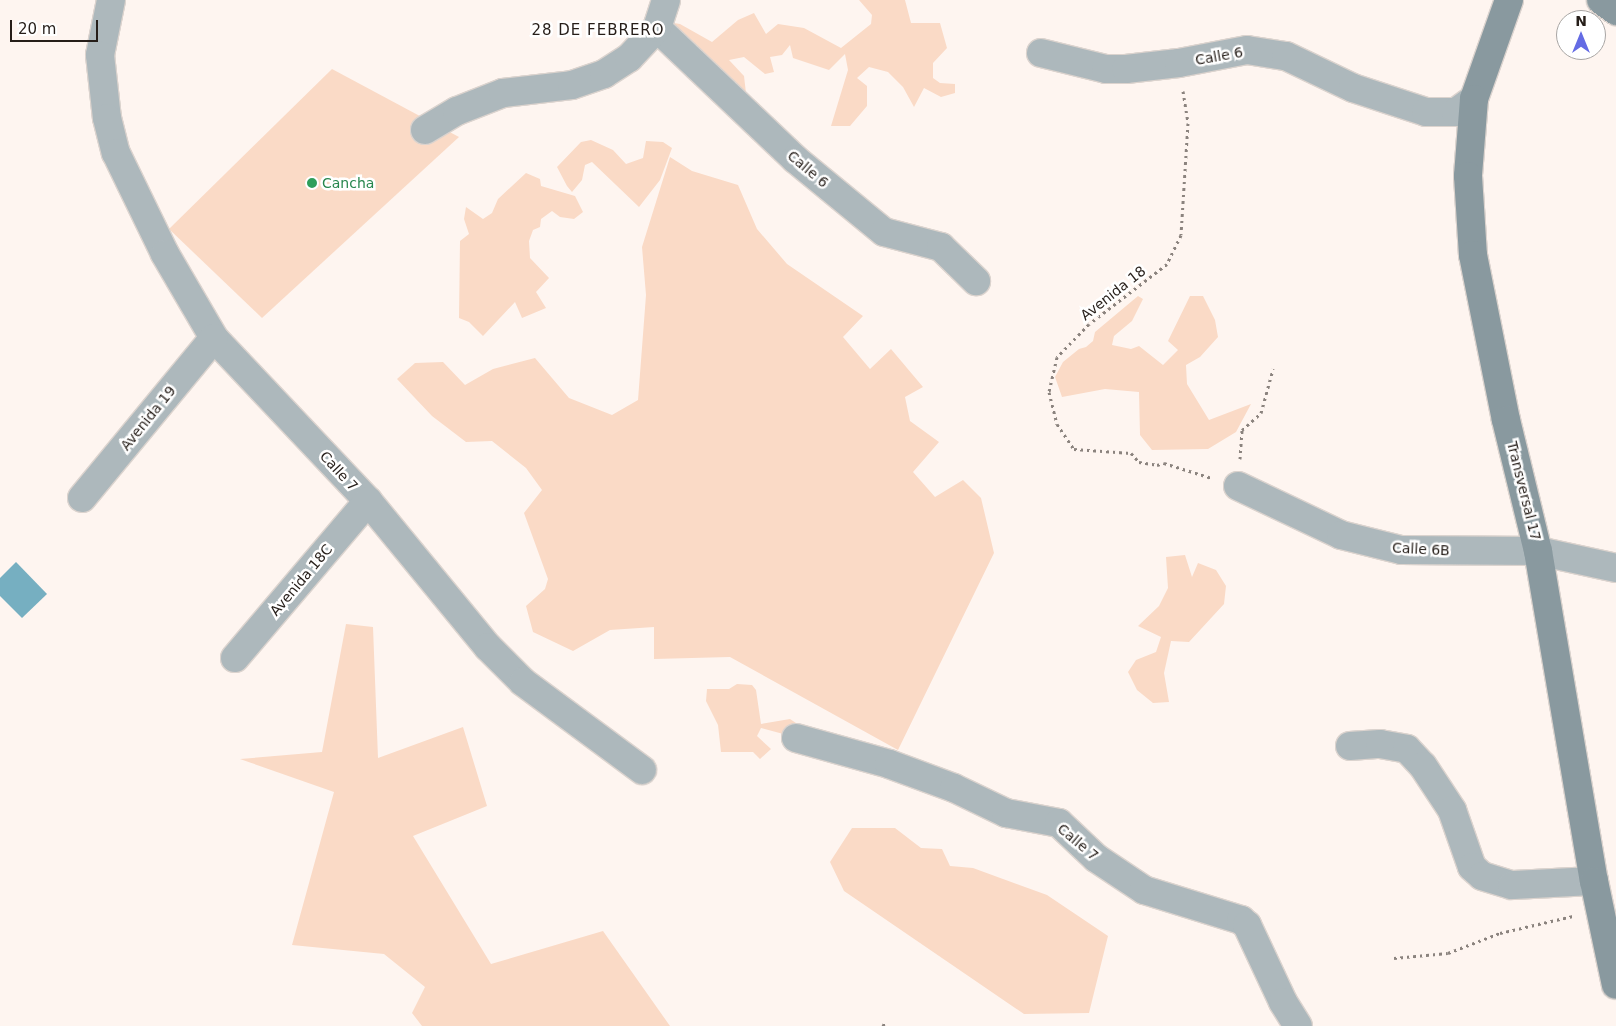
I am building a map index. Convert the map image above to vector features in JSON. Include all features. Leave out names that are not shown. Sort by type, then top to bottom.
[{"type":"main road","name":"Transversal 17","points":[[1509,0],[1474,99],[1468,176],[1472,255],[1506,420],[1538,551],[1594,882],[1608,909],[1616,985]]},
{"type":"main road","points":[[1600,0],[1616,11]]},
{"type":"street","name":"Calle 7","points":[[111,0],[100,55],[107,118],[116,153],[165,254],[214,338],[368,501],[488,647],[523,682],[642,770]]},
{"type":"street","points":[[425,130],[457,111],[503,93],[572,85],[604,74],[629,58],[657,28],[666,0]]},
{"type":"street","name":"Calle 6","points":[[657,28],[795,159],[884,232],[941,246],[976,281]]},
{"type":"street","name":"Calle 6","points":[[1040,53],[1106,69],[1179,63],[1247,50],[1286,56],[1354,88],[1426,112],[1456,112],[1474,99]]},
{"type":"street","name":"Avenida 19","points":[[82,498],[214,338]]},
{"type":"street","name":"Calle 6B","points":[[1238,486],[1341,535],[1401,550],[1538,551],[1616,568]]},
{"type":"street","name":"Avenida 18C","points":[[235,658],[368,501]]},
{"type":"street","name":"Calle 7","points":[[796,738],[889,764],[954,788],[1006,813],[1059,824],[1096,858],[1144,890],[1241,920],[1247,926],[1283,1002],[1298,1026]]},
{"type":"street","points":[[1350,746],[1380,744],[1407,749],[1423,766],[1452,810],[1472,867],[1482,876],[1512,885],[1594,882]]},
{"type":"path","name":"Avenida 18","points":[[1179,63],[1188,123],[1181,235],[1167,264],[1089,324],[1057,357],[1049,392],[1057,424],[1074,449],[1131,452],[1139,462],[1157,465],[1164,463],[1238,486]]},
{"type":"path","points":[[1238,486],[1242,430],[1261,413],[1273,369]]},
{"type":"path","points":[[1394,958],[1448,953],[1500,933],[1608,909]]},
{"type":"shaded area","points":[[859,0],[905,0],[911,23],[940,23],[947,48],[933,63],[933,78],[940,83],[955,84],[955,93],[941,97],[924,88],[914,107],[903,87],[888,72],[869,67],[857,78],[867,86],[867,106],[850,126],[831,126],[848,70],[845,54],[829,70],[793,58],[790,45],[782,55],[770,57],[774,72],[765,74],[744,57],[729,60],[744,76],[746,93],[734,90],[662,21],[680,24],[712,42],[738,20],[754,13],[766,34],[778,24],[804,28],[841,48],[871,24],[872,15]]},
{"type":"shaded area","name":"Cancha","points":[[332,69],[459,137],[262,318],[169,229]]},
{"type":"shaded area","points":[[591,140],[613,150],[626,164],[643,158],[646,141],[663,142],[672,148],[660,180],[639,207],[592,162],[585,165],[582,180],[572,192],[567,186],[557,167],[581,142]]},
{"type":"shaded area","points":[[670,157],[692,171],[738,185],[757,229],[787,264],[863,316],[843,337],[870,369],[891,349],[923,387],[905,397],[910,421],[939,442],[913,472],[935,497],[963,480],[981,498],[994,553],[898,750],[730,657],[654,659],[654,627],[610,630],[573,651],[533,632],[526,606],[545,589],[548,579],[524,513],[542,490],[526,468],[492,441],[466,442],[432,416],[397,379],[415,363],[443,362],[465,385],[493,369],[535,358],[569,398],[612,415],[638,400],[646,295],[642,247]]},
{"type":"shaded area","points":[[526,173],[540,179],[541,186],[575,196],[583,212],[574,219],[560,217],[552,211],[541,219],[540,227],[533,230],[529,241],[530,258],[549,278],[536,292],[546,308],[522,318],[515,302],[483,336],[469,322],[459,318],[460,241],[469,234],[464,219],[466,207],[483,219],[492,213],[498,199]]},
{"type":"shaded area","points":[[1138,296],[1143,299],[1132,321],[1114,336],[1112,345],[1131,349],[1139,346],[1163,365],[1178,350],[1168,341],[1190,296],[1203,296],[1215,320],[1218,337],[1200,357],[1186,365],[1187,384],[1209,420],[1251,404],[1236,432],[1208,449],[1152,450],[1140,435],[1139,392],[1105,389],[1062,397],[1055,377],[1063,362],[1093,341],[1095,332]]},
{"type":"shaded area","points":[[1185,555],[1192,577],[1198,563],[1216,570],[1226,586],[1224,604],[1189,642],[1171,641],[1164,673],[1169,702],[1153,703],[1137,690],[1128,672],[1136,660],[1156,652],[1161,637],[1138,626],[1159,606],[1168,588],[1166,557]]},
{"type":"shaded area","points":[[346,624],[373,627],[378,758],[463,727],[487,806],[413,836],[491,964],[603,931],[670,1026],[422,1026],[412,1013],[425,987],[384,954],[292,945],[334,792],[240,759],[322,752]]},
{"type":"shaded area","points":[[737,684],[752,685],[756,690],[761,724],[790,719],[796,723],[787,735],[761,728],[757,736],[771,749],[760,759],[753,752],[721,752],[718,725],[706,701],[707,689],[729,689]]},
{"type":"shaded area","points":[[852,828],[895,828],[921,848],[942,849],[950,866],[973,868],[1047,895],[1108,936],[1089,1013],[1024,1014],[844,891],[830,862]]},
{"type":"water","points":[[16,562],[47,594],[22,618],[0,596],[0,578]]},
{"type":"place","name":"Cancha","points":[[312,183]]},
{"type":"district","name":"28 DE FEBRERO","points":[[598,31]]}]
